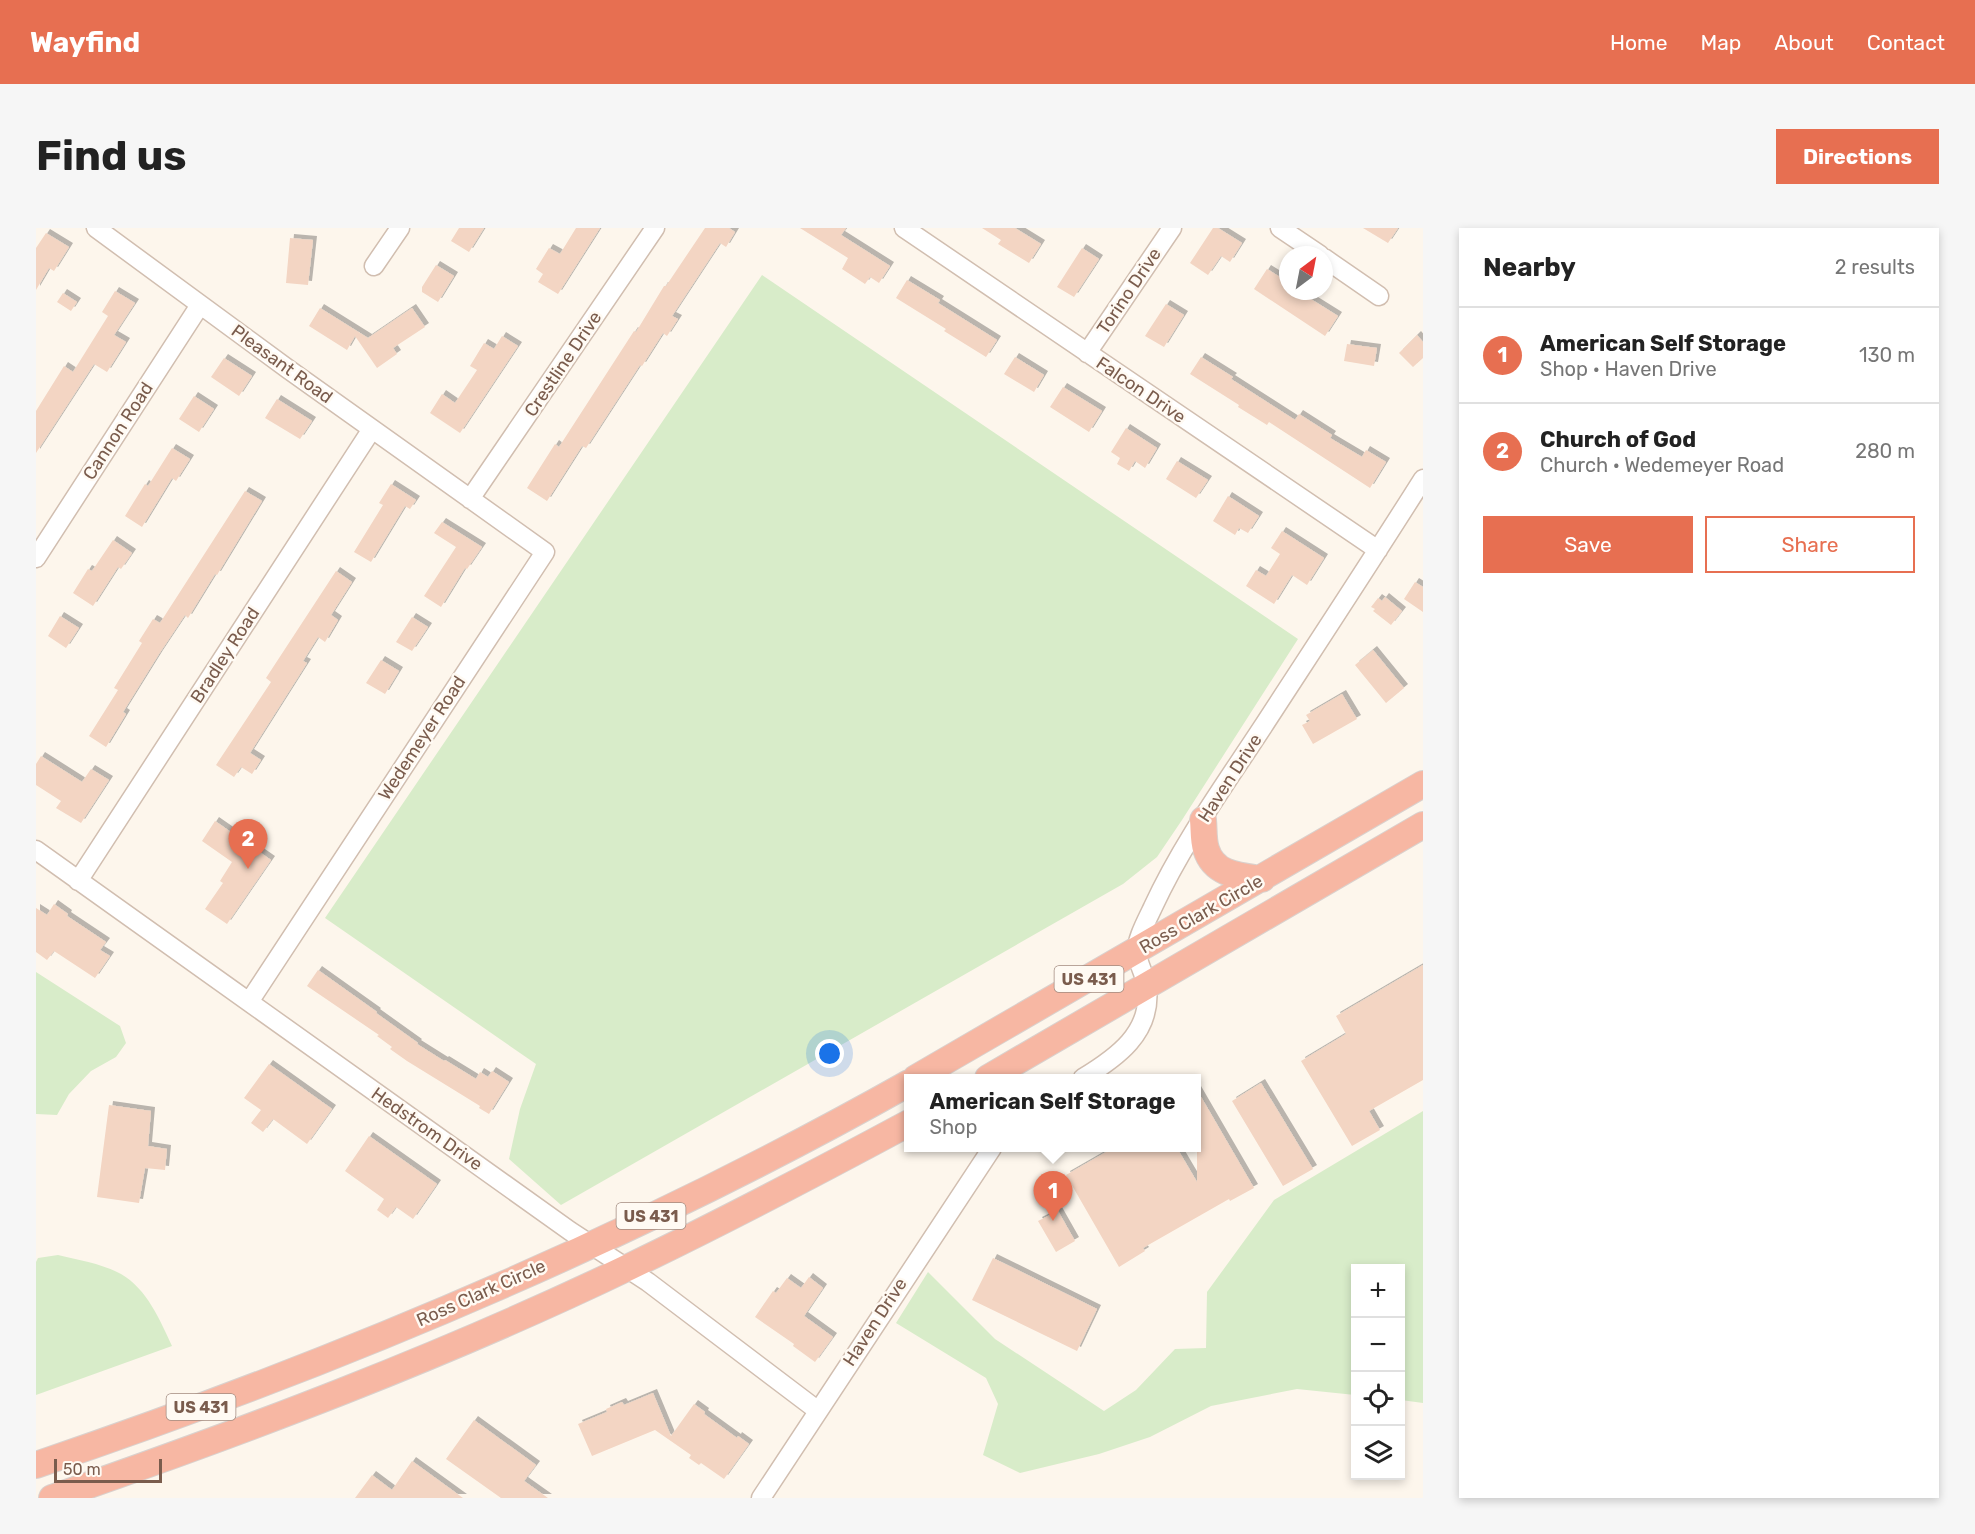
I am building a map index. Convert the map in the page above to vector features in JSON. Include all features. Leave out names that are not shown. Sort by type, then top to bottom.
[{"type":"highway","name":"Ross Clark Circle","points":[[923,1074],[1423,784]]},
{"type":"highway","points":[[1203,820],[1206,850],[1216,867],[1231,875],[1262,879]]},
{"type":"highway","name":"Ross Clark Circle","points":[[995,1074],[1423,825]]},
{"type":"highway","name":"Ross Clark Circle","points":[[36,1465],[198,1408],[417,1322],[591,1245],[737,1174],[904,1086]]},
{"type":"highway","name":"Ross Clark Circle","points":[[52,1498],[220,1439],[350,1389],[627,1268],[765,1200],[904,1126]]},
{"type":"street","name":"Pleasant Road","points":[[96,228],[470,499]]},
{"type":"street","points":[[374,266],[400,228]]},
{"type":"street","name":"Crestline Drive","points":[[470,499],[656,228]]},
{"type":"street","name":"Falcon Drive","points":[[904,228],[1378,550]]},
{"type":"street","name":"Torino Drive","points":[[1087,353],[1172,228]]},
{"type":"street","points":[[1280,228],[1307,246]]},
{"type":"street","points":[[1333,264],[1379,296]]},
{"type":"street","name":"Cannon Road","points":[[36,558],[200,305]]},
{"type":"street","name":"Bradley Road","points":[[78,880],[372,429]]},
{"type":"street","name":"Haven Drive","points":[[1136,952],[1142,930],[1157,898],[1203,820],[1423,479]]},
{"type":"street","name":"Wedemeyer Road","points":[[249,1002],[545,552],[470,499]]},
{"type":"street","name":"Hedstrom Drive","points":[[36,850],[591,1245],[627,1268],[818,1410]]},
{"type":"street","points":[[1089,1074],[1116,1057],[1144,1021],[1147,987],[1136,952]]},
{"type":"street","name":"Haven Drive","points":[[761,1498],[989,1152]]},
{"type":"green space","points":[[762,275],[1298,639],[1157,857],[1123,884],[561,1205],[509,1159],[520,1109],[536,1064],[325,918]]},
{"type":"green space","points":[[36,972],[120,1026],[126,1043],[116,1057],[91,1071],[69,1094],[57,1115],[36,1114]]},
{"type":"green space","points":[[1423,1111],[1423,1403],[1405,1401],[1405,1264],[1351,1264],[1351,1395],[1297,1389],[1211,1406],[1150,1437],[1099,1454],[1020,1473],[983,1455],[998,1404],[986,1378],[896,1323],[928,1272],[995,1339],[1104,1411],[1136,1390],[1175,1349],[1206,1348],[1207,1292],[1274,1200]]},
{"type":"green space","points":[[58,1255],[107,1268],[130,1280],[152,1306],[172,1346],[36,1395],[36,1262],[38,1258]]},
{"type":"building","points":[[459,228],[484,228],[469,252],[451,241]]},
{"type":"building","points":[[576,228],[600,228],[558,294],[538,282],[543,274],[536,269],[549,248],[560,254]]},
{"type":"building","points":[[705,228],[729,228],[735,232],[726,247],[720,243],[672,316],[678,319],[667,336],[663,333],[586,448],[582,446],[547,501],[527,488],[555,444],[559,447],[664,286]]},
{"type":"building","points":[[800,228],[846,228],[841,235],[890,266],[879,283],[870,277],[865,284],[842,269],[848,258]]},
{"type":"building","points":[[982,228],[1015,228],[1041,244],[1029,263],[998,244],[1001,240]]},
{"type":"building","points":[[1213,228],[1218,228],[1242,243],[1230,262],[1221,256],[1208,275],[1190,263]]},
{"type":"building","points":[[1363,228],[1398,228],[1388,243]]},
{"type":"building","points":[[46,233],[69,247],[54,271],[49,268],[36,290],[36,248]]},
{"type":"building","points":[[290,238],[313,240],[308,285],[286,283]]},
{"type":"building","points":[[1082,248],[1099,259],[1074,297],[1057,287]]},
{"type":"building","points":[[436,265],[454,276],[438,302],[422,292],[422,287]]},
{"type":"building","points":[[1267,269],[1279,276],[1279,300],[1312,300],[1338,316],[1325,336],[1254,289]]},
{"type":"building","points":[[907,280],[940,300],[938,303],[997,340],[986,357],[896,298]]},
{"type":"building","points":[[115,291],[135,303],[114,335],[126,342],[107,372],[94,364],[36,453],[36,411],[64,366],[73,372],[108,316],[102,312]]},
{"type":"building","points":[[63,293],[77,302],[71,311],[57,302]]},
{"type":"building","points":[[1166,304],[1184,315],[1164,347],[1145,336]]},
{"type":"building","points":[[320,308],[368,338],[412,308],[425,327],[393,348],[397,354],[377,368],[355,336],[347,350],[309,326]]},
{"type":"building","points":[[1417,335],[1423,342],[1423,358],[1413,367],[1399,353]]},
{"type":"building","points":[[502,336],[518,346],[460,433],[430,413],[442,394],[455,403],[477,370],[470,366],[484,343],[494,349]]},
{"type":"building","points":[[1347,344],[1377,348],[1374,366],[1344,361]]},
{"type":"building","points":[[1015,357],[1044,375],[1034,392],[1004,374]]},
{"type":"building","points":[[1201,357],[1295,420],[1299,414],[1332,435],[1330,438],[1362,457],[1366,450],[1386,462],[1370,488],[1269,422],[1267,425],[1238,407],[1239,405],[1190,374]]},
{"type":"building","points":[[224,358],[252,376],[239,396],[211,377]]},
{"type":"building","points":[[1063,387],[1102,411],[1089,432],[1050,407]]},
{"type":"building","points":[[194,396],[214,409],[199,432],[179,419]]},
{"type":"building","points":[[277,399],[312,421],[300,439],[265,418]]},
{"type":"building","points":[[1126,428],[1157,448],[1145,468],[1135,461],[1129,471],[1117,464],[1120,458],[1111,452]]},
{"type":"building","points":[[172,448],[190,459],[176,481],[172,478],[142,527],[125,516],[145,484],[148,486]]},
{"type":"building","points":[[1177,461],[1208,480],[1196,498],[1166,479]]},
{"type":"building","points":[[391,484],[416,500],[410,509],[405,506],[371,562],[354,552],[383,505],[379,503]]},
{"type":"building","points":[[245,491],[262,501],[217,575],[215,574],[188,618],[185,615],[159,654],[123,712],[126,714],[106,747],[89,736],[118,690],[114,688],[142,643],[139,641],[153,619],[160,623]]},
{"type":"building","points":[[1228,496],[1259,516],[1248,533],[1239,528],[1235,535],[1213,521]]},
{"type":"building","points":[[442,522],[482,547],[467,569],[465,568],[441,607],[424,596],[456,547],[434,533]]},
{"type":"building","points":[[1282,531],[1324,558],[1307,585],[1292,575],[1274,604],[1246,586],[1256,570],[1266,576],[1280,554],[1271,548]]},
{"type":"building","points":[[113,540],[132,553],[121,569],[118,567],[93,606],[73,593],[88,569],[92,571]]},
{"type":"building","points":[[336,571],[352,582],[331,615],[338,620],[325,642],[318,637],[303,661],[307,663],[250,753],[261,760],[252,774],[241,767],[234,777],[216,765],[271,682],[266,678]]},
{"type":"building","points":[[1415,582],[1423,587],[1423,612],[1404,599]]},
{"type":"building","points":[[1385,597],[1402,611],[1391,625],[1371,607],[1378,598],[1382,601]]},
{"type":"building","points":[[60,616],[79,628],[66,648],[48,636]]},
{"type":"building","points":[[412,617],[428,627],[412,651],[396,642]]},
{"type":"building","points":[[1373,650],[1404,688],[1386,703],[1355,665]]},
{"type":"building","points":[[381,660],[399,671],[385,694],[366,683]]},
{"type":"building","points":[[1342,694],[1357,719],[1313,744],[1302,725],[1310,721],[1306,715]]},
{"type":"building","points":[[41,756],[82,782],[91,769],[109,780],[81,823],[56,808],[61,801],[36,785],[36,764]]},
{"type":"building","points":[[215,821],[271,860],[227,924],[205,909],[223,883],[220,881],[232,862],[202,841]]},
{"type":"building","points":[[54,904],[68,914],[67,916],[106,942],[100,950],[110,956],[95,978],[54,951],[47,960],[36,952],[36,908],[47,915]]},
{"type":"building","points":[[1423,965],[1423,1080],[1369,1111],[1380,1130],[1352,1146],[1301,1061],[1346,1034],[1336,1016]]},
{"type":"building","points":[[318,970],[417,1044],[444,1061],[476,1079],[480,1072],[488,1077],[492,1071],[509,1082],[489,1114],[479,1108],[480,1106],[407,1061],[390,1049],[392,1047],[377,1036],[379,1035],[307,986]]},
{"type":"building","points":[[269,1064],[332,1109],[307,1144],[273,1119],[263,1132],[251,1123],[261,1110],[244,1098]]},
{"type":"building","points":[[1261,1083],[1313,1169],[1283,1186],[1232,1101]]},
{"type":"building","points":[[1201,1097],[1254,1188],[1230,1201],[1229,1199],[1143,1248],[1145,1251],[1119,1267],[1066,1175],[1106,1152],[1179,1152],[1197,1182],[1197,1152],[1201,1152]]},
{"type":"building","points":[[109,1105],[151,1111],[148,1146],[167,1149],[165,1170],[145,1168],[139,1203],[97,1197]]},
{"type":"building","points":[[369,1136],[437,1184],[413,1219],[396,1207],[388,1218],[377,1210],[384,1199],[345,1171]]},
{"type":"building","points":[[1058,1211],[1075,1241],[1056,1252],[1038,1221]]},
{"type":"building","points":[[993,1258],[1097,1309],[1077,1351],[972,1300]]},
{"type":"building","points":[[809,1277],[823,1288],[804,1316],[833,1337],[815,1362],[793,1346],[794,1344],[755,1317],[773,1291],[776,1293],[787,1278],[801,1288]]},
{"type":"building","points":[[653,1393],[671,1436],[694,1404],[737,1438],[738,1436],[749,1444],[724,1479],[701,1463],[699,1465],[689,1458],[691,1455],[655,1430],[592,1456],[578,1424],[607,1412],[606,1409],[622,1402],[624,1405]]},
{"type":"building","points":[[474,1420],[536,1465],[524,1481],[548,1498],[501,1498],[446,1459]]},
{"type":"building","points":[[412,1461],[463,1498],[355,1498],[372,1475],[392,1490]]},
{"type":"place","name":"Church of God","points":[[248,869]]},
{"type":"place","name":"American Self Storage","points":[[1053,1221]]}]
